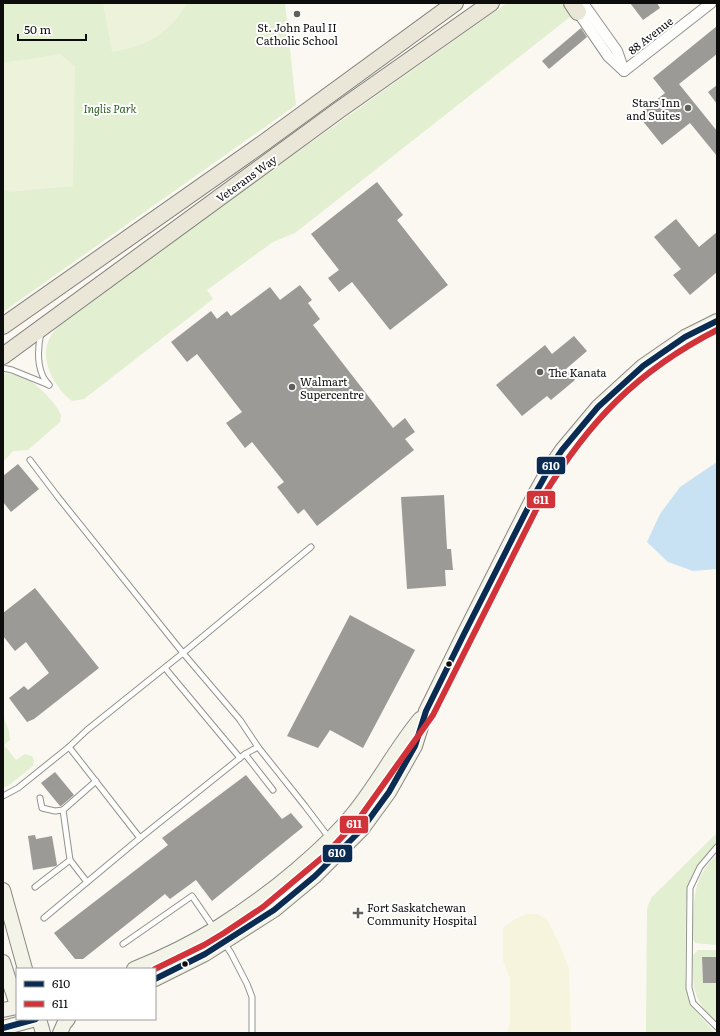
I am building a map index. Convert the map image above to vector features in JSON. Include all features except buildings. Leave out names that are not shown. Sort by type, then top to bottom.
[{"type":"main road","name":"Veterans Way","points":[[3,326],[268,140],[455,3]]},
{"type":"main road","name":"Veterans Way","points":[[3,356],[339,110],[490,4]]},
{"type":"street","name":"88 Avenue","points":[[579,6],[608,56],[624,71],[711,3]]},
{"type":"street","points":[[156,979],[184,966],[258,922],[280,906],[315,876],[341,852],[362,829],[389,792],[415,746],[426,711],[535,494],[562,450],[598,407],[643,366],[685,337],[717,321]]},
{"type":"street","points":[[136,968],[179,949],[216,930],[242,913],[276,887],[330,839],[352,816],[408,734],[426,711]]},
{"type":"street","points":[[3,890],[25,968]]},
{"type":"street","points":[[21,954],[30,968]]},
{"type":"street","points":[[3,962],[16,1003]]},
{"type":"street","points":[[3,1010],[16,1006]]},
{"type":"street","points":[[3,1028],[22,1025],[34,1020]]},
{"type":"street","points":[[39,1020],[43,1033]]},
{"type":"street","points":[[60,1033],[67,1020]]},
{"type":"lane","points":[[3,368],[12,370],[49,385],[42,375],[40,362],[39,345],[44,325]]},
{"type":"lane","points":[[30,460],[183,653],[240,720],[258,747],[341,852]]},
{"type":"lane","points":[[3,796],[18,788],[69,747],[87,730],[165,668],[311,546]]},
{"type":"lane","points":[[165,668],[240,758]]},
{"type":"lane","points":[[69,747],[140,838]]},
{"type":"lane","points":[[44,918],[140,838],[245,754],[258,747]]},
{"type":"lane","points":[[245,754],[273,790]]},
{"type":"lane","points":[[40,798],[42,808],[55,811],[63,810],[96,781]]},
{"type":"lane","points":[[63,810],[70,860],[87,882]]},
{"type":"lane","points":[[717,848],[700,867],[690,888],[689,988],[694,1002],[717,1027]]},
{"type":"lane","points":[[35,887],[70,860]]},
{"type":"lane","points":[[123,944],[192,896],[236,962],[252,997],[252,1033]]},
{"type":"shaded area","points":[[527,914],[538,914],[548,921],[569,968],[571,1033],[507,1033],[510,1021],[510,978],[503,961],[503,928],[515,919]]},
{"type":"green space","name":"Inglis Park","points":[[3,3],[285,3],[296,105],[3,312]]},
{"type":"green space","points":[[103,3],[187,3],[172,23],[156,37],[136,46],[112,52]]},
{"type":"green space","points":[[507,3],[568,3],[575,13],[295,233],[273,242],[207,290],[213,299],[84,399],[72,401],[60,390],[48,366],[46,350],[51,336],[65,320]]},
{"type":"green space","points":[[60,54],[75,66],[73,186],[10,192],[3,190],[3,63]]},
{"type":"green space","points":[[3,373],[27,379],[34,384],[53,402],[61,416],[60,422],[28,450],[13,451],[3,462]]},
{"type":"green space","points":[[3,716],[9,731],[10,740],[4,745],[16,760],[25,754],[32,756],[34,760],[33,766],[3,788]]},
{"type":"green space","points":[[717,833],[717,843],[698,864],[688,885],[686,904],[685,979],[690,1000],[694,1009],[715,1033],[646,1033],[647,909],[649,903],[652,897]]},
{"type":"green space","points":[[717,855],[717,945],[695,943],[693,939],[693,916],[695,894],[702,874],[708,864]]},
{"type":"green space","points":[[698,950],[717,950],[717,957],[702,957],[703,983],[717,983],[717,1023],[703,1007],[694,985],[693,955]]},
{"type":"water","points":[[717,462],[717,569],[693,571],[668,562],[647,542],[660,514],[680,487]]},
{"type":"transit line","name":"610","points":[[156,978],[205,954],[274,910],[315,876],[362,829],[389,792],[415,746],[426,711],[464,634],[535,494],[562,450],[598,407],[643,366],[685,337],[717,321]]},
{"type":"transit line","name":"611","points":[[156,969],[204,945],[263,907],[324,856],[358,820],[433,715],[542,498],[578,445],[617,400],[639,381],[688,346],[717,330]]},
{"type":"transit line","name":"610","points":[[3,1028],[32,1020]]},
{"type":"place","name":"St. John Paul II Catholic School","points":[[297,14]]},
{"type":"place","name":"Stars Inn and Suites","points":[[688,108]]},
{"type":"place","name":"The Kanata","points":[[540,372]]},
{"type":"place","name":"Walmart Supercentre","points":[[292,387]]},
{"type":"place","name":"Fort Saskatchewan Community Hospital","points":[[358,913]]}]
